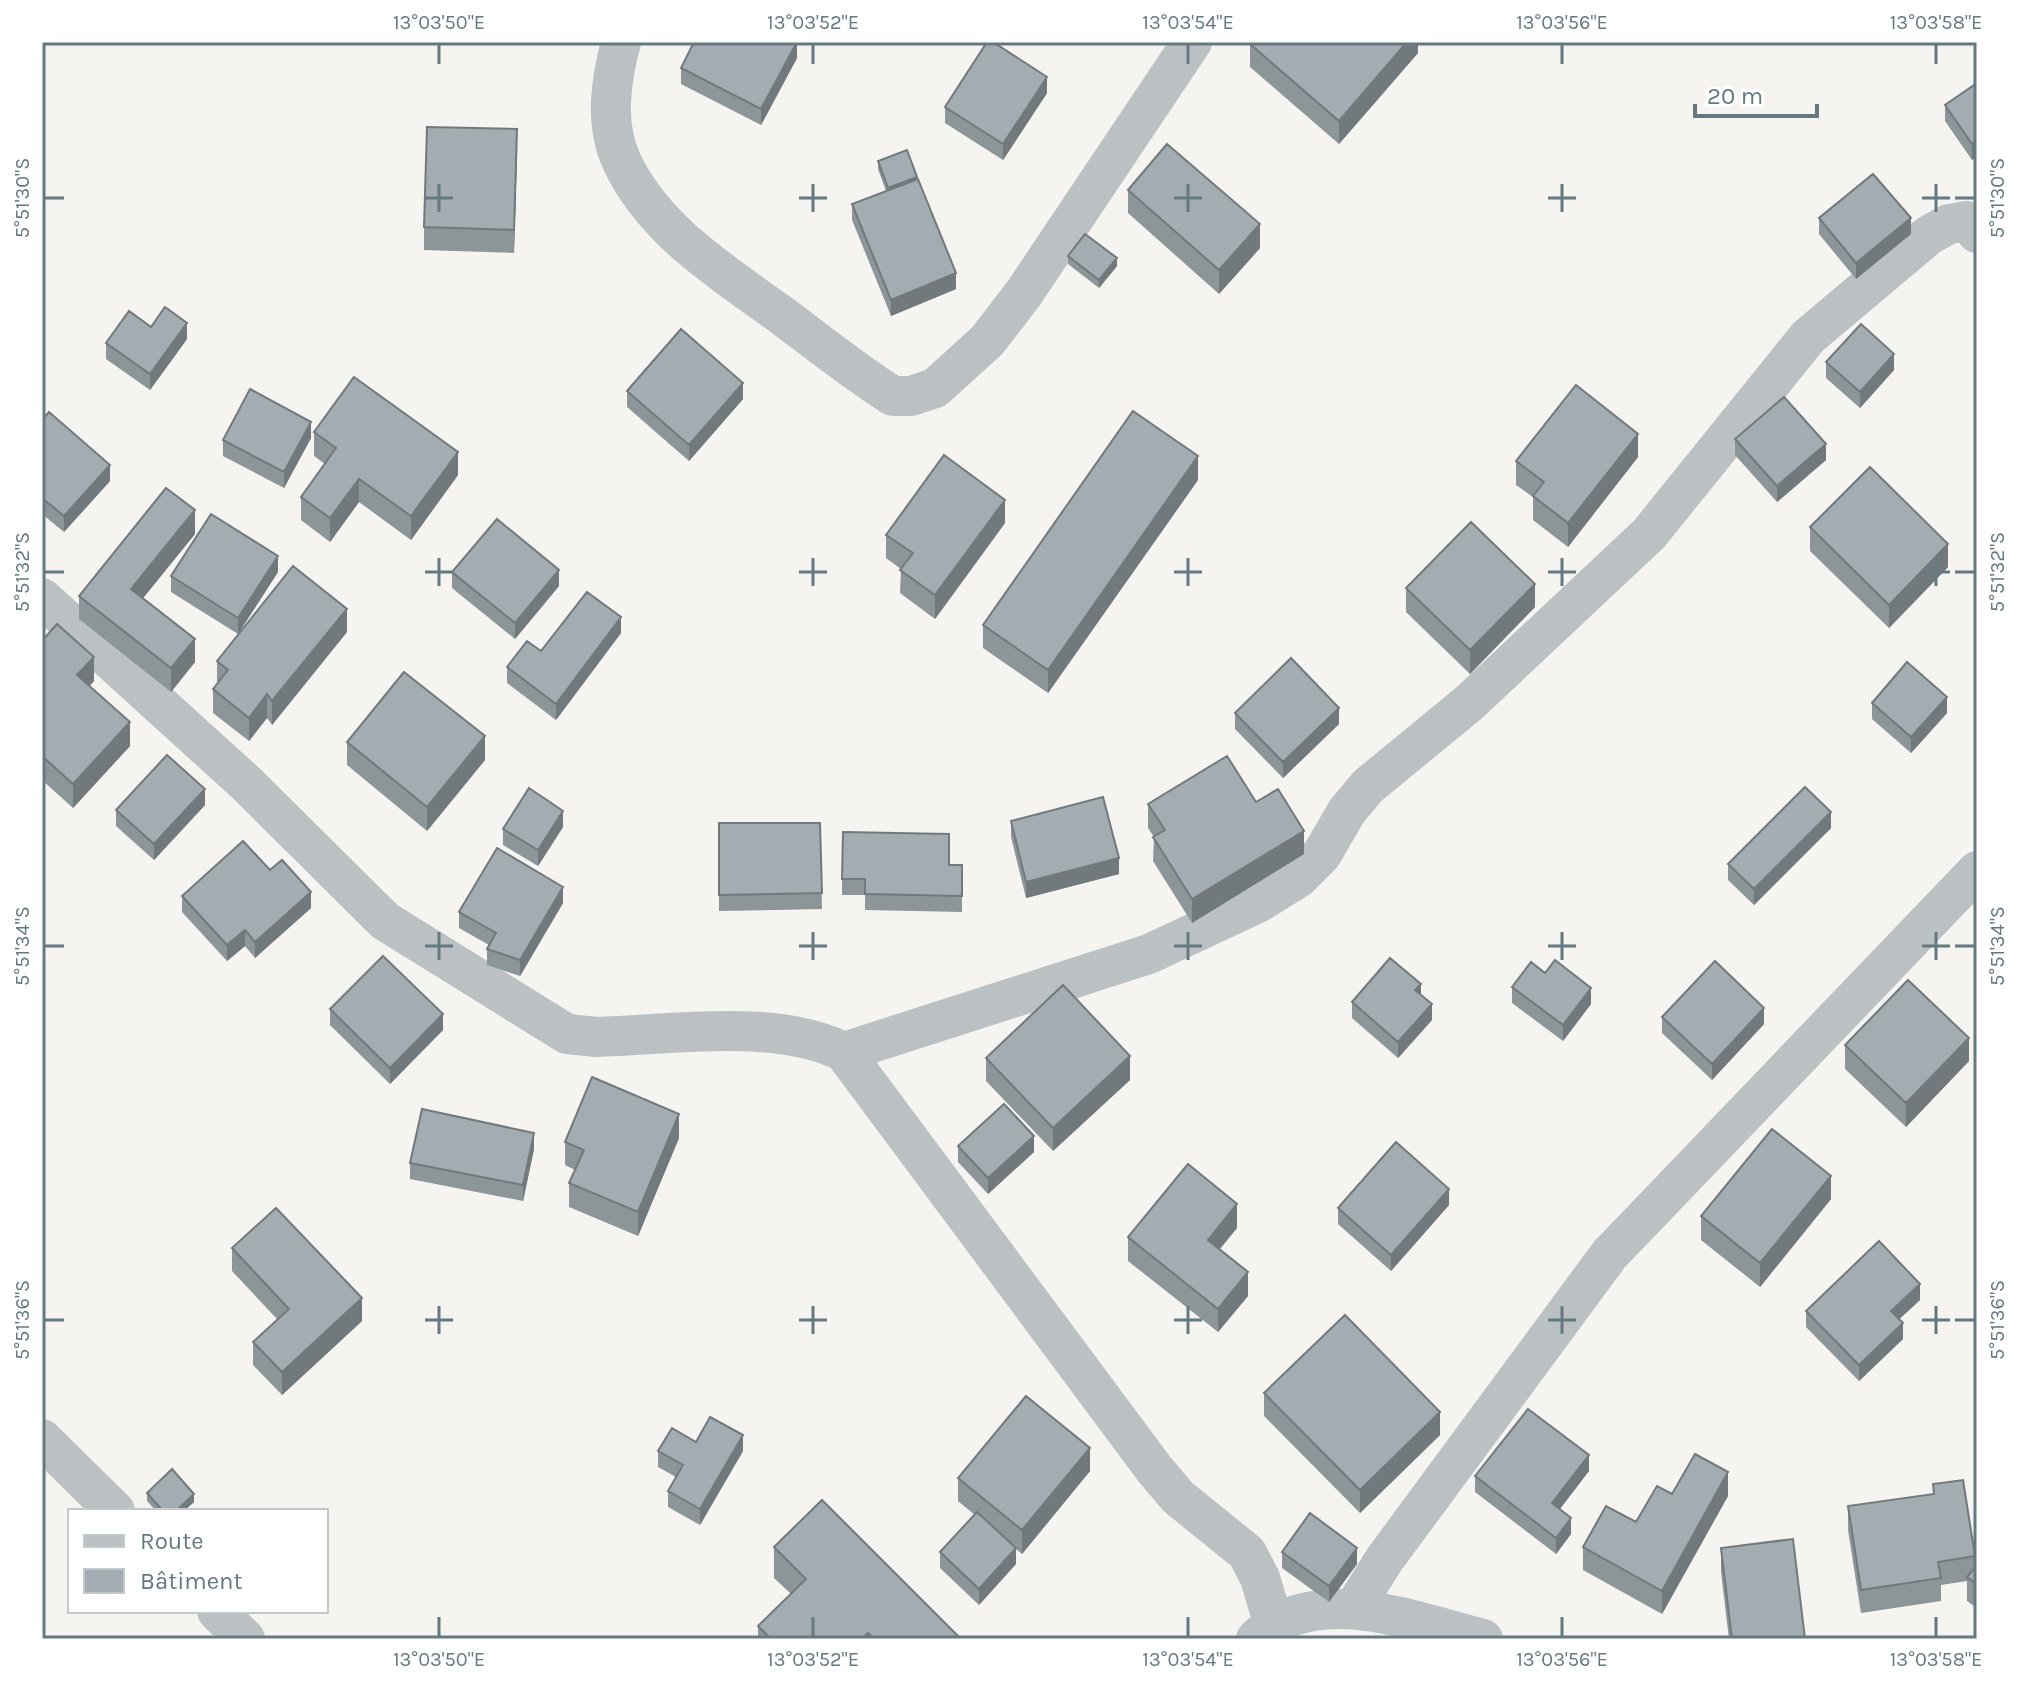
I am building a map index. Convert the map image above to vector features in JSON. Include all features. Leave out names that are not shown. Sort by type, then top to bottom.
[{"type":"street","points":[[621,42],[611,80],[612,123],[621,160],[637,188],[693,250],[893,396],[911,396],[935,388],[987,341],[1024,293],[1192,42]]},
{"type":"street","points":[[844,1052],[1149,954],[1258,903],[1298,878],[1322,854],[1347,811],[1368,786],[1469,703],[1649,534],[1808,337],[1929,235],[1949,224],[1967,221],[1977,233]]},
{"type":"street","points":[[42,598],[247,784],[385,921],[567,1034],[597,1037],[784,1032],[819,1039],[844,1052],[1155,1470],[1178,1497],[1247,1553],[1260,1578],[1265,1631],[1298,1614],[1354,1608],[1483,1639]]},
{"type":"street","points":[[1354,1608],[1384,1560],[1609,1255],[1977,871]]},
{"type":"street","points":[[42,1439],[113,1509]]},
{"type":"street","points":[[219,1613],[245,1639]]},
{"type":"building","points":[[694,42],[797,42],[761,109],[681,68]]},
{"type":"building","points":[[987,42],[993,42],[1047,77],[1003,144],[945,107]]},
{"type":"building","points":[[1251,42],[1407,42],[1339,121]]},
{"type":"building","points":[[1977,83],[1977,140],[1972,144],[1945,105]]},
{"type":"building","points":[[427,127],[517,129],[514,230],[424,227]]},
{"type":"building","points":[[1167,144],[1260,224],[1219,270],[1128,190]]},
{"type":"building","points":[[907,150],[917,177],[888,188],[878,161]]},
{"type":"building","points":[[1873,174],[1911,218],[1856,263],[1819,218]]},
{"type":"building","points":[[918,179],[956,273],[891,300],[852,204]]},
{"type":"building","points":[[1085,234],[1117,258],[1099,280],[1068,256]]},
{"type":"building","points":[[165,307],[187,323],[150,374],[106,343],[129,311],[151,327]]},
{"type":"building","points":[[1861,324],[1894,354],[1860,392],[1826,362]]},
{"type":"building","points":[[681,329],[743,383],[689,445],[627,391]]},
{"type":"building","points":[[354,377],[458,452],[411,516],[359,479],[330,518],[301,497],[336,448],[314,432]]},
{"type":"building","points":[[1576,385],[1638,434],[1568,523],[1533,496],[1544,482],[1516,461]]},
{"type":"building","points":[[250,389],[311,422],[284,472],[223,440]]},
{"type":"building","points":[[1784,397],[1826,444],[1777,486],[1735,439]]},
{"type":"building","points":[[1133,411],[1198,456],[1048,670],[983,625]]},
{"type":"building","points":[[49,412],[110,465],[64,516],[42,498],[42,420]]},
{"type":"building","points":[[944,455],[1005,500],[935,595],[900,570],[913,553],[886,535]]},
{"type":"building","points":[[1870,467],[1948,544],[1889,605],[1810,527]]},
{"type":"building","points":[[166,488],[195,510],[131,589],[195,639],[171,668],[79,596]]},
{"type":"building","points":[[211,514],[278,556],[238,618],[171,576]]},
{"type":"building","points":[[497,519],[559,570],[515,623],[452,572]]},
{"type":"building","points":[[1471,522],[1535,584],[1470,650],[1406,588]]},
{"type":"building","points":[[293,566],[347,609],[272,701],[267,694],[249,718],[213,689],[228,670],[217,661]]},
{"type":"building","points":[[587,592],[621,617],[556,704],[507,667],[527,641],[541,651]]},
{"type":"building","points":[[57,624],[94,657],[77,675],[130,722],[73,784],[42,756],[42,641]]},
{"type":"building","points":[[1291,658],[1339,708],[1283,762],[1235,713]]},
{"type":"building","points":[[1907,662],[1947,697],[1911,737],[1872,703]]},
{"type":"building","points":[[404,672],[485,736],[427,807],[347,742]]},
{"type":"building","points":[[167,755],[205,789],[154,844],[116,810]]},
{"type":"building","points":[[1227,756],[1256,802],[1278,789],[1304,831],[1192,899],[1153,837],[1165,830],[1148,804]]},
{"type":"building","points":[[1805,787],[1831,812],[1754,889],[1728,864]]},
{"type":"building","points":[[529,788],[563,811],[538,850],[503,829]]},
{"type":"building","points":[[1103,797],[1119,858],[1026,882],[1011,821]]},
{"type":"building","points":[[719,823],[820,823],[822,893],[719,895]]},
{"type":"building","points":[[843,832],[949,834],[949,865],[962,865],[962,896],[865,894],[865,879],[842,879]]},
{"type":"building","points":[[243,841],[270,870],[282,860],[311,892],[255,942],[245,930],[227,945],[182,896]]},
{"type":"building","points":[[497,848],[563,887],[520,960],[487,949],[496,933],[459,912]]},
{"type":"building","points":[[383,956],[443,1014],[390,1068],[330,1009]]},
{"type":"building","points":[[1390,958],[1421,984],[1415,990],[1432,1004],[1398,1042],[1352,1002]]},
{"type":"building","points":[[1555,960],[1591,988],[1563,1025],[1512,987],[1531,962],[1545,973]]},
{"type":"building","points":[[1715,961],[1764,1008],[1712,1064],[1662,1017]]},
{"type":"building","points":[[1908,980],[1969,1038],[1906,1103],[1845,1045]]},
{"type":"building","points":[[1063,985],[1130,1056],[1053,1128],[986,1058]]},
{"type":"building","points":[[592,1077],[679,1114],[638,1212],[569,1183],[584,1150],[565,1142]]},
{"type":"building","points":[[1004,1104],[1034,1136],[988,1178],[958,1146]]},
{"type":"building","points":[[422,1109],[534,1133],[523,1185],[410,1163]]},
{"type":"building","points":[[1772,1129],[1831,1176],[1760,1263],[1701,1216]]},
{"type":"building","points":[[1396,1142],[1449,1189],[1391,1255],[1338,1208]]},
{"type":"building","points":[[1188,1164],[1237,1204],[1208,1240],[1248,1272],[1218,1309],[1128,1237]]},
{"type":"building","points":[[276,1208],[362,1298],[282,1372],[253,1342],[289,1309],[232,1248]]},
{"type":"building","points":[[1879,1241],[1920,1284],[1891,1311],[1903,1323],[1859,1365],[1806,1311]]},
{"type":"building","points":[[1345,1315],[1440,1412],[1360,1490],[1264,1393]]},
{"type":"building","points":[[1026,1396],[1090,1448],[1022,1530],[958,1478]]},
{"type":"building","points":[[1528,1409],[1589,1455],[1552,1503],[1571,1518],[1556,1538],[1475,1476]]},
{"type":"building","points":[[710,1417],[743,1435],[700,1509],[668,1491],[683,1465],[658,1451],[672,1428],[696,1442]]},
{"type":"building","points":[[1695,1454],[1728,1472],[1662,1591],[1583,1547],[1606,1506],[1636,1522],[1657,1486],[1672,1494]]},
{"type":"building","points":[[172,1469],[194,1494],[178,1509],[161,1509],[147,1493]]},
{"type":"building","points":[[1963,1480],[1975,1556],[1938,1562],[1941,1578],[1861,1590],[1848,1506],[1934,1494],[1933,1484]]},
{"type":"building","points":[[822,1500],[961,1639],[874,1639],[868,1633],[863,1639],[771,1639],[758,1626],[806,1579],[774,1547]]},
{"type":"building","points":[[977,1512],[1016,1548],[979,1589],[940,1552]]},
{"type":"building","points":[[1310,1513],[1357,1548],[1329,1586],[1282,1552]]},
{"type":"building","points":[[1793,1539],[1805,1639],[1732,1639],[1721,1548]]},
{"type":"building","points":[[1977,1565],[1977,1584],[1967,1577]]}]
